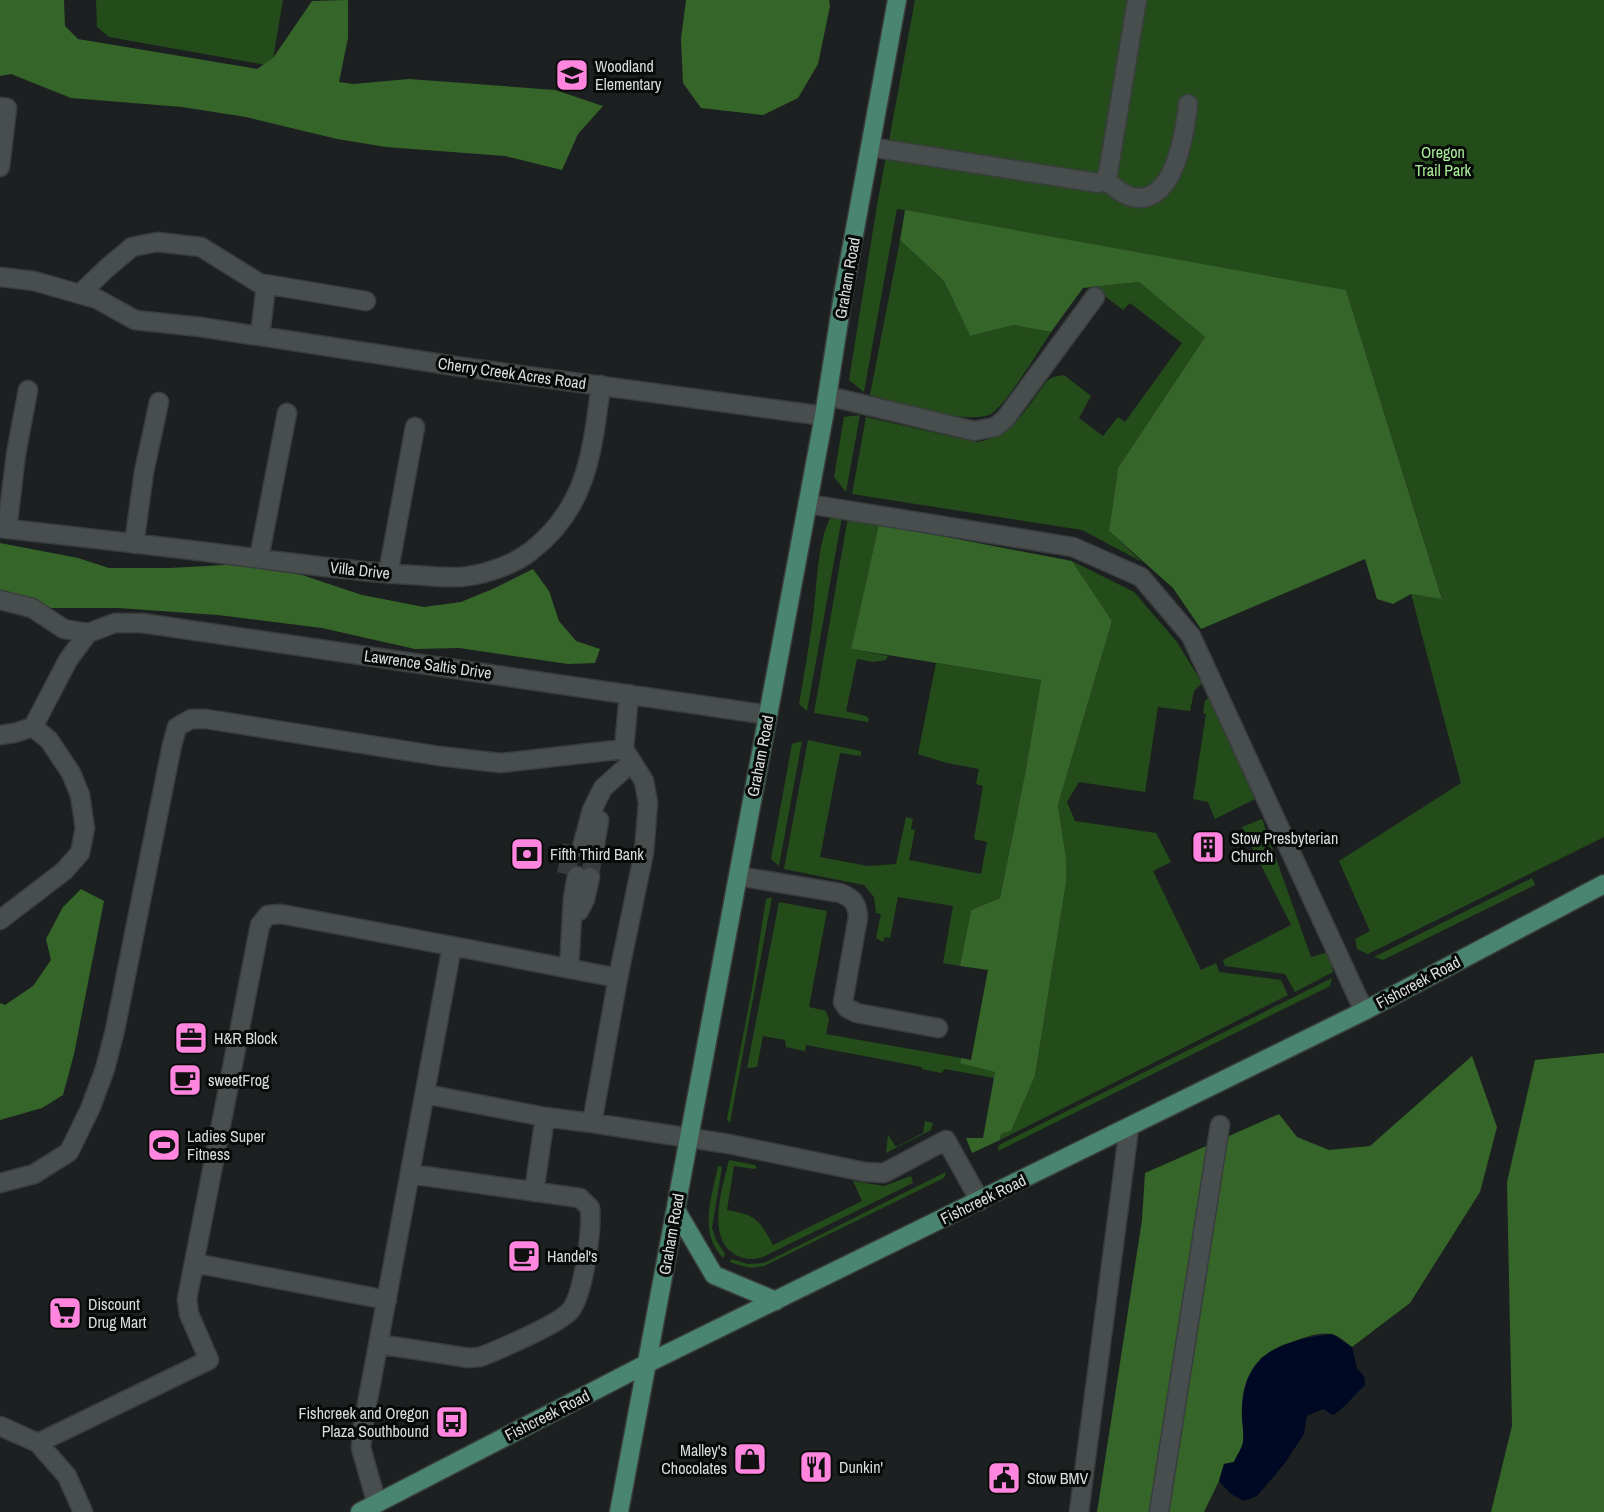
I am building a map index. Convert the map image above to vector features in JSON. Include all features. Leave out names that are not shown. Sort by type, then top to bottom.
[{"type":"main road","name":"Graham Road","points":[[620,1512],[688,1137],[828,396],[844,289],[897,0]]},
{"type":"main road","name":"Fishcreek Road","points":[[360,1512],[648,1363],[1364,1011],[1604,884]]},
{"type":"main road","points":[[676,1210],[714,1275],[776,1301]]},
{"type":"street","points":[[870,147],[1098,183],[1105,180],[1137,0]]},
{"type":"street","points":[[1105,180],[1129,197],[1137,198],[1147,196],[1166,183],[1180,152],[1188,104]]},
{"type":"street","points":[[0,107],[7,108],[0,167]]},
{"type":"street","points":[[80,294],[106,268],[132,247],[157,242],[201,247],[259,284],[366,301]]},
{"type":"street","name":"Cherry Creek Acres Road","points":[[0,277],[34,281],[97,299],[135,320],[200,327],[462,367],[824,416]]},
{"type":"street","points":[[260,336],[266,285]]},
{"type":"street","points":[[828,396],[974,431],[994,427],[1014,409],[1095,297]]},
{"type":"street","name":"Villa Drive","points":[[3,529],[388,574],[469,576],[508,564],[530,552],[566,516],[577,497],[591,454],[601,385]]},
{"type":"street","points":[[3,529],[28,390]]},
{"type":"street","points":[[134,544],[144,472],[159,402]]},
{"type":"street","points":[[259,558],[287,413]]},
{"type":"street","points":[[388,574],[415,427]]},
{"type":"street","points":[[808,504],[1073,548],[1141,577],[1191,636],[1364,1011]]},
{"type":"street","points":[[0,600],[32,608],[64,628],[88,633],[69,660],[33,728],[14,734],[0,735]]},
{"type":"street","name":"Lawrence Saltis Drive","points":[[88,633],[116,623],[142,623],[768,715]]},
{"type":"street","points":[[592,1123],[644,852],[648,803],[644,780],[628,756],[629,694]]},
{"type":"street","points":[[0,1183],[34,1174],[69,1152],[90,1109],[105,1069],[115,1030],[177,727],[190,719],[206,719],[439,756],[501,763],[628,756]]},
{"type":"street","points":[[0,920],[64,871],[80,853],[85,828],[80,795],[71,773],[49,740],[33,728]]},
{"type":"street","points":[[583,848],[603,788],[628,756]]},
{"type":"street","points":[[568,969],[573,898],[578,875]]},
{"type":"street","points":[[738,876],[840,893],[850,897],[857,905],[858,917],[843,1002],[847,1008],[856,1013],[938,1028]]},
{"type":"street","points":[[38,1443],[209,1360],[189,1314],[187,1299],[260,925],[268,915],[281,914],[618,978]]},
{"type":"street","points":[[377,1504],[361,1448],[363,1426],[453,946]]},
{"type":"street","points":[[425,1094],[545,1117],[688,1137],[865,1172],[884,1173],[946,1140],[980,1201]]},
{"type":"street","points":[[534,1191],[545,1117]]},
{"type":"street","points":[[1159,1512],[1220,1125]]},
{"type":"street","points":[[1079,1512],[1128,1128]]},
{"type":"street","points":[[378,1344],[469,1358],[480,1357],[557,1321],[570,1311],[580,1292],[591,1221],[590,1208],[580,1198],[410,1174]]},
{"type":"street","points":[[194,1263],[387,1300]]},
{"type":"street","points":[[0,1426],[38,1443],[67,1476],[83,1512]]},
{"type":"green space","points":[[0,0],[64,0],[65,26],[78,39],[257,69],[273,58],[312,1],[348,0],[348,38],[339,82],[353,84],[409,79],[555,90],[603,106],[578,134],[562,170],[505,156],[386,147],[337,139],[246,117],[182,107],[71,98],[11,74],[0,76]]},
{"type":"green space","points":[[96,0],[283,0],[273,59],[266,65],[109,37],[97,27]]},
{"type":"green space","points":[[686,0],[829,0],[830,6],[818,64],[798,98],[763,115],[701,108],[683,83],[681,39]]},
{"type":"green space","name":"Oregon Trail Park","points":[[915,0],[1604,0],[1604,837],[1368,954],[1357,949],[1355,939],[1370,931],[1339,861],[1461,783],[1411,594],[1442,598],[1346,290],[897,209],[864,392],[849,380],[877,205]]},
{"type":"green space","points":[[905,210],[1346,290],[1442,599],[1411,594],[1393,604],[1377,599],[1365,559],[1201,629],[1173,588],[1109,531],[1118,468],[1205,337],[1139,282],[1083,288],[1051,332],[1014,325],[970,336],[944,281],[900,240]]},
{"type":"green space","points":[[900,240],[944,281],[970,336],[1014,325],[1051,332],[1013,389],[991,414],[980,417],[949,415],[870,395]]},
{"type":"green space","points":[[1139,282],[1205,337],[1118,468],[1109,531],[1142,562],[1082,530],[852,494],[866,417],[976,442],[999,435],[1009,428],[1025,411],[1046,382],[1053,377],[1064,375],[1091,396],[1079,418],[1103,436],[1118,417],[1125,422],[1182,343],[1130,303],[1123,310],[1093,287]]},
{"type":"green space","points":[[860,415],[846,492],[834,477],[844,417]]},
{"type":"green space","points":[[831,517],[842,517],[807,711],[799,704],[813,617],[820,551]]},
{"type":"green space","points":[[848,517],[879,524],[851,649],[888,656],[886,660],[873,662],[857,659],[846,711],[866,716],[869,719],[868,722],[814,713]]},
{"type":"green space","points":[[879,524],[1072,561],[1112,621],[1058,805],[1066,858],[1066,883],[1035,1076],[1011,1131],[1001,1134],[1000,1140],[972,1153],[966,1138],[983,1138],[995,1072],[960,1063],[961,1058],[971,1060],[988,970],[960,966],[971,910],[1000,898],[1041,680],[851,649]]},
{"type":"green space","points":[[0,543],[78,558],[109,568],[170,568],[243,564],[302,575],[362,595],[424,607],[461,602],[533,569],[549,591],[559,621],[576,641],[600,649],[595,663],[568,664],[459,648],[415,649],[322,628],[218,615],[118,608],[47,608],[0,596]]},
{"type":"green space","points":[[1072,561],[1134,592],[1177,642],[1202,683],[1194,691],[1190,711],[1158,707],[1145,792],[1079,782],[1067,802],[1075,821],[1156,833],[1171,862],[1153,871],[1201,970],[1216,963],[1219,972],[1281,980],[1288,995],[1000,1140],[1001,1134],[1011,1131],[1035,1076],[1066,883],[1066,858],[1058,805],[1112,621]]},
{"type":"green space","points":[[936,663],[1041,680],[1000,898],[971,910],[960,966],[943,963],[953,906],[898,897],[890,938],[885,937],[883,942],[876,938],[881,914],[876,913],[874,897],[864,885],[784,869],[808,740],[861,751],[861,756],[840,753],[820,857],[868,866],[896,864],[906,817],[913,819],[911,829],[915,830],[909,860],[981,874],[987,842],[974,839],[983,786],[976,784],[979,769],[947,763],[918,754]]},
{"type":"green space","points":[[1209,697],[1255,799],[1215,819],[1208,802],[1193,799],[1206,714],[1203,713],[1205,701]]},
{"type":"green space","points":[[802,741],[779,866],[771,859],[792,744]]},
{"type":"green space","points":[[1262,819],[1311,957],[1325,953],[1330,957],[1333,972],[1295,992],[1285,974],[1225,966],[1223,960],[1291,925],[1242,827]]},
{"type":"green space","points":[[1532,878],[1535,885],[1383,960],[1374,957]]},
{"type":"green space","points":[[81,889],[104,901],[74,1054],[63,1095],[42,1108],[0,1120],[0,1003],[5,1005],[33,986],[51,960],[46,939],[63,907]]},
{"type":"green space","points":[[772,897],[730,1123],[727,1119],[752,989],[766,899]]},
{"type":"green space","points":[[779,902],[827,911],[809,1007],[826,1011],[829,1020],[826,1034],[961,1058],[960,1062],[1011,1074],[995,1072],[994,1078],[945,1069],[941,1073],[922,1069],[922,1067],[806,1045],[805,1051],[786,1047],[785,1040],[763,1036],[757,1067],[747,1068]]},
{"type":"green space","points":[[1332,978],[1330,986],[998,1151],[999,1145]]},
{"type":"green space","points":[[1604,1053],[1604,1512],[1491,1512],[1512,1426],[1507,1182],[1535,1060]]},
{"type":"green space","points":[[1472,1056],[1497,1127],[1480,1192],[1410,1303],[1352,1347],[1335,1335],[1324,1333],[1295,1341],[1261,1358],[1242,1406],[1244,1442],[1234,1462],[1224,1464],[1219,1481],[1204,1512],[1097,1512],[1142,1220],[1145,1173],[1279,1114],[1297,1137],[1329,1150],[1370,1146]]},
{"type":"green space","points":[[925,1121],[933,1123],[931,1130],[886,1153],[888,1135],[896,1147],[923,1133]]},
{"type":"green space","points":[[729,1160],[755,1165],[757,1168],[734,1166],[727,1210],[745,1214],[756,1220],[773,1245],[862,1201],[853,1181],[884,1186],[911,1176],[913,1183],[765,1256],[748,1259],[738,1256],[721,1238],[718,1212]]},
{"type":"green space","points":[[718,1166],[722,1167],[712,1228],[725,1254],[723,1258],[715,1248],[709,1226],[710,1202]]},
{"type":"green space","points":[[946,1172],[944,1178],[764,1266],[750,1268],[729,1262],[732,1259],[748,1264],[764,1263]]},
{"type":"water","points":[[1332,1334],[1352,1347],[1357,1368],[1364,1376],[1365,1385],[1333,1415],[1323,1409],[1307,1416],[1304,1434],[1285,1463],[1257,1496],[1244,1501],[1231,1494],[1219,1481],[1224,1464],[1234,1462],[1243,1443],[1242,1408],[1244,1389],[1250,1374],[1269,1352],[1283,1345]]},
{"type":"tunnel","points":[[566,874],[572,845]]},
{"type":"tunnel","points":[[590,877],[594,851]]},
{"type":"place","name":"Woodland Elementary","points":[[572,75]]},
{"type":"place","name":"Stow Presbyterian Church","points":[[1208,847]]},
{"type":"place","name":"Fifth Third Bank","points":[[527,854]]},
{"type":"place","name":"H&R Block","points":[[191,1038]]},
{"type":"place","name":"sweetFrog","points":[[185,1080]]},
{"type":"place","name":"Ladies Super Fitness","points":[[164,1145]]},
{"type":"place","name":"Handel's","points":[[524,1256]]},
{"type":"place","name":"Discount Drug Mart","points":[[65,1313]]},
{"type":"place","name":"Fishcreek and Oregon Plaza Southbound","points":[[452,1422]]},
{"type":"place","name":"Malley's Chocolates","points":[[750,1459]]},
{"type":"place","name":"Dunkin'","points":[[816,1467]]},
{"type":"place","name":"Stow BMV","points":[[1004,1478]]}]
